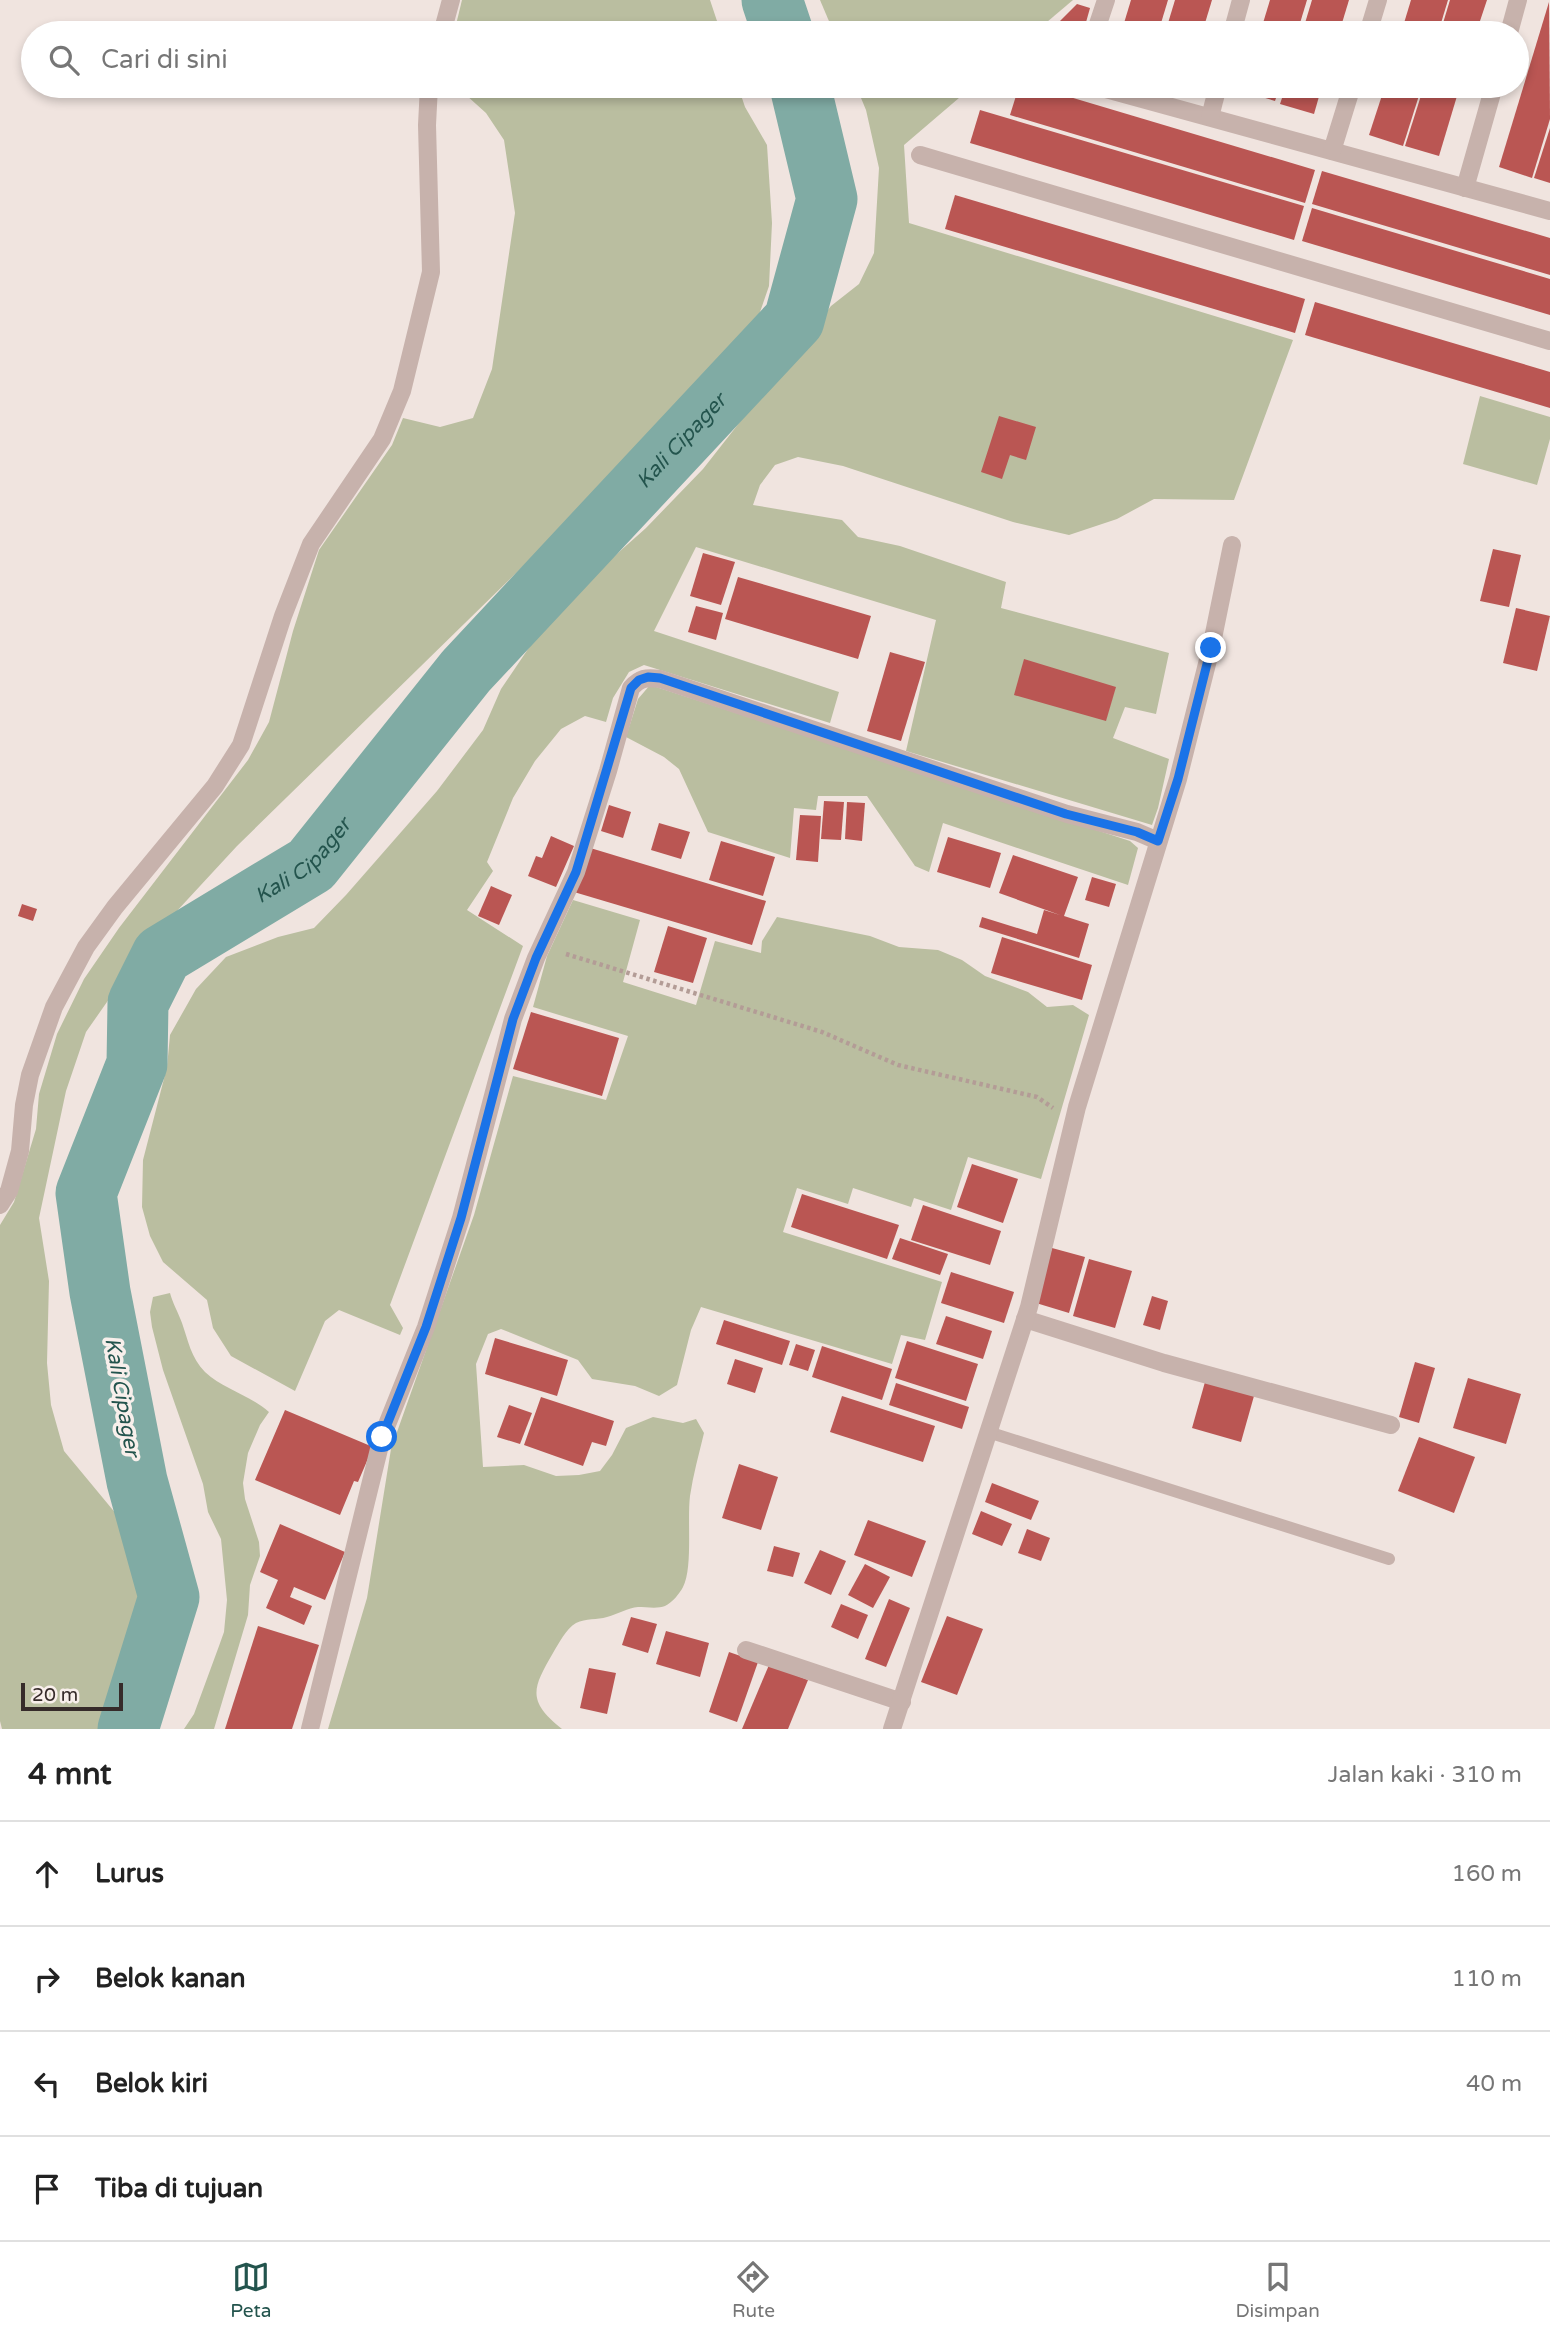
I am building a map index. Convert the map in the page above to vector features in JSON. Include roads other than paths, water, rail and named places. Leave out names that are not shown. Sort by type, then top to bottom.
[{"type":"street","points":[[445,21],[451,0]]},
{"type":"street","points":[[1099,21],[1106,0]]},
{"type":"street","points":[[1235,21],[1241,0]]},
{"type":"street","points":[[1372,21],[1378,0]]},
{"type":"street","points":[[1512,21],[1518,0]]},
{"type":"street","points":[[0,1205],[9,1191],[20,1151],[30,1075],[54,1007],[86,947],[115,907],[215,786],[241,744],[283,616],[311,544],[382,439],[402,391],[431,272],[428,98]]},
{"type":"street","points":[[1140,98],[1550,211]]},
{"type":"street","points":[[1210,117],[1215,98]]},
{"type":"street","points":[[1332,151],[1348,98]]},
{"type":"street","points":[[1465,188],[1491,98]]},
{"type":"street","points":[[920,155],[1550,341]]},
{"type":"street","points":[[892,1729],[1025,1319],[1073,1122],[1178,779],[1211,648],[1232,545]]},
{"type":"street","points":[[310,1729],[382,1437],[426,1327],[461,1218],[513,1019],[542,946],[576,872],[631,688],[639,680],[648,677],[660,678],[1066,814],[1137,832],[1158,841]]},
{"type":"street","points":[[1025,1319],[1164,1363],[1391,1425]]},
{"type":"street","points":[[746,1650],[902,1702]]},
{"type":"lane","points":[[988,1432],[1389,1559]]},
{"type":"waterway","name":"Kali Cipager","points":[[772,0],[779,21]]},
{"type":"waterway","name":"Kali Cipager","points":[[128,1729],[169,1597],[137,1481],[100,1292],[86,1193],[137,1064],[138,1003],[162,955],[311,865],[466,671],[794,320],[827,199],[803,98]]}]
